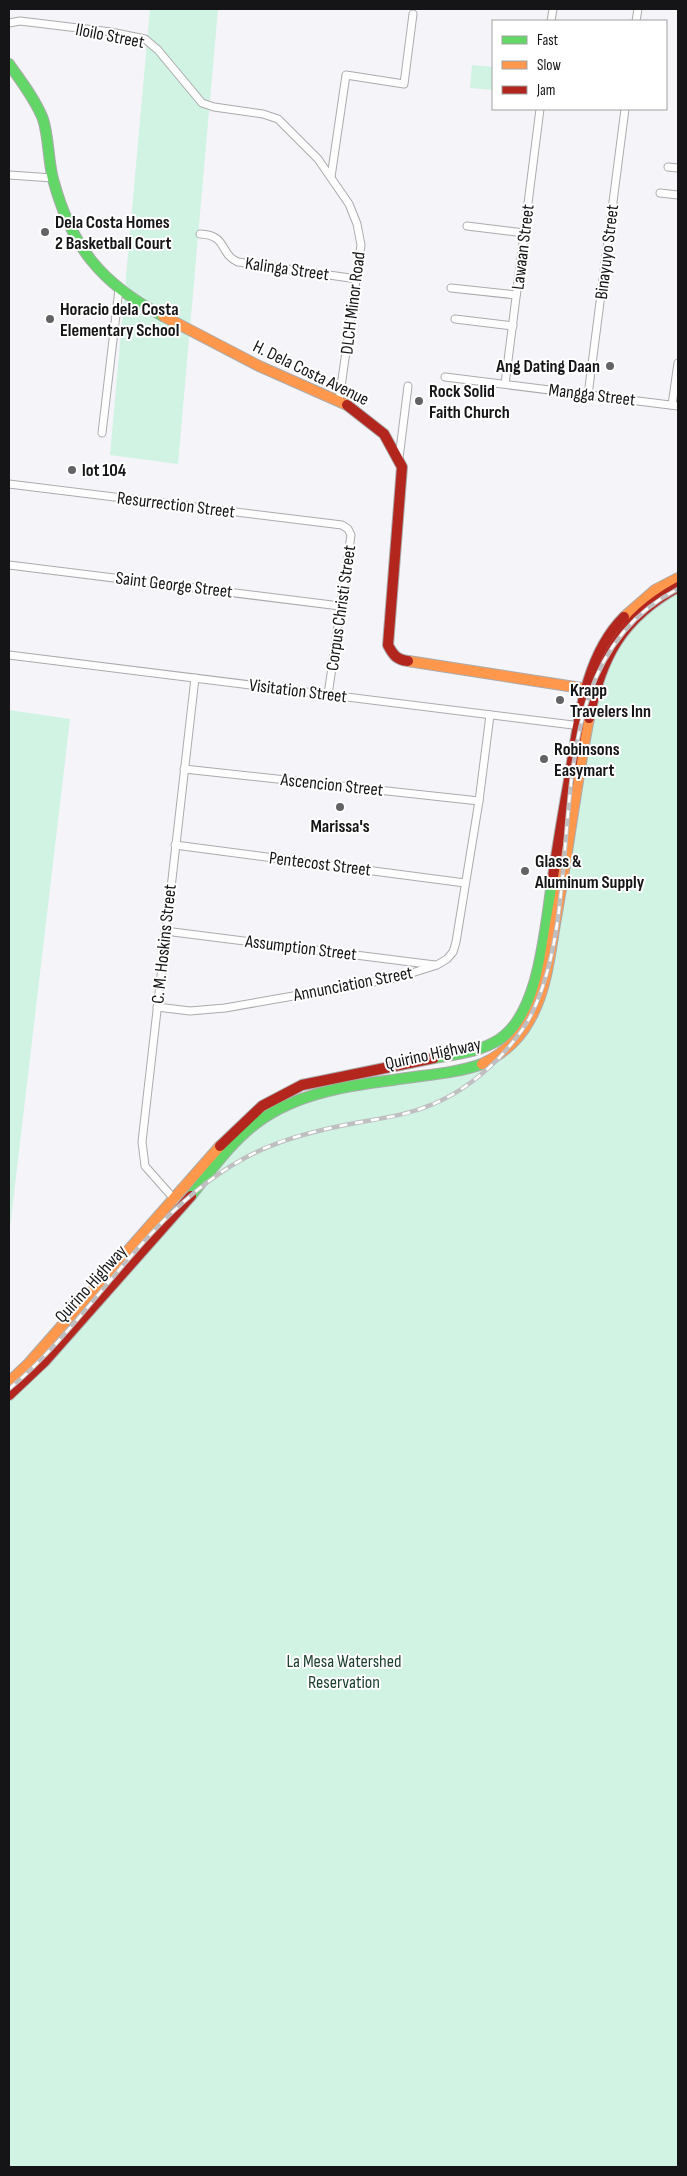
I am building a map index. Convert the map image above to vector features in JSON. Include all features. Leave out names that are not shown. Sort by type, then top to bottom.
[{"type":"main road","name":"H. Dela Costa Avenue","points":[[9,64],[32,98],[43,120],[53,178],[67,221],[79,248],[119,289],[159,314],[252,362],[356,410],[384,434],[399,458],[402,467],[388,645],[392,654],[400,660],[590,689]]},
{"type":"main road","name":"Quirino Highway","points":[[9,1382],[30,1363],[246,1119],[262,1106],[296,1088],[324,1079],[446,1058],[477,1050],[490,1046],[514,1029],[530,999],[537,969],[590,689],[600,650],[617,624],[648,594],[678,578]]},
{"type":"main road","name":"Quirino Highway","points":[[590,689],[624,629],[655,600],[678,587]]},
{"type":"main road","name":"Quirino Highway","points":[[9,1394],[37,1370],[251,1127],[302,1097],[327,1090],[450,1071],[482,1064],[495,1057],[521,1035],[539,1002],[544,983],[583,726]]},
{"type":"street","points":[[331,177],[346,75],[404,84],[413,14]]},
{"type":"street","name":"Iloilo Street","points":[[9,23],[20,21],[111,32],[145,39],[170,63],[202,104],[214,107]]},
{"type":"street","name":"DLCH Minor Road","points":[[214,107],[263,114],[278,119],[318,159],[349,204],[357,224],[361,244],[339,401]]},
{"type":"street","name":"Lawaan Street","points":[[505,384],[540,110]]},
{"type":"street","name":"Binayuyo Street","points":[[588,395],[625,110]]},
{"type":"street","points":[[318,159],[333,155]]},
{"type":"street","points":[[668,167],[678,168]]},
{"type":"street","points":[[9,175],[53,178]]},
{"type":"street","points":[[660,193],[678,195]]},
{"type":"street","points":[[467,226],[524,233]]},
{"type":"street","name":"Kalinga Street","points":[[200,234],[218,238],[230,257],[238,262],[357,279]]},
{"type":"street","points":[[451,288],[516,295]]},
{"type":"street","points":[[102,433],[119,289]]},
{"type":"street","points":[[455,319],[512,326]]},
{"type":"street","points":[[675,405],[678,363]]},
{"type":"street","name":"Mangga Street","points":[[446,377],[675,405]]},
{"type":"street","points":[[399,458],[408,386]]},
{"type":"street","name":"Resurrection Street","points":[[9,484],[342,525]]},
{"type":"street","name":"Corpus Christi Street","points":[[328,695],[351,535],[348,529],[342,525]]},
{"type":"street","name":"Saint George Street","points":[[9,565],[340,606]]},
{"type":"street","name":"Visitation Street","points":[[9,655],[583,726]]},
{"type":"street","name":"C. M. Hoskins Street","points":[[182,1207],[148,1172],[142,1150],[165,931],[195,678]]},
{"type":"street","name":"Annunciation Street","points":[[157,1007],[190,1011],[225,1008],[396,978],[437,965],[448,959],[453,952],[465,883],[479,801],[490,715]]},
{"type":"street","name":"Ascencion Street","points":[[184,769],[479,801]]},
{"type":"street","name":"Pentecost Street","points":[[175,845],[465,883]]},
{"type":"street","name":"Assumption Street","points":[[165,931],[437,965]]},
{"type":"green space","points":[[150,9],[218,9],[178,464],[110,455]]},
{"type":"green space","points":[[472,65],[492,67],[492,90],[470,88]]},
{"type":"green space","name":"La Mesa Watershed Reservation","points":[[678,583],[678,2167],[9,2167],[9,1395],[235,1144],[284,1106],[466,1064],[487,1056],[500,1048],[526,1019],[604,653]]},
{"type":"green space","points":[[9,710],[70,719],[9,1236]]},
{"type":"railway","points":[[9,1389],[67,1331],[148,1237],[177,1208],[208,1182],[254,1153],[290,1139],[327,1129],[402,1114],[434,1104],[454,1094],[482,1074],[512,1043],[532,1013],[550,961],[560,903],[571,781],[581,723],[600,670],[630,624],[678,589]]},
{"type":"traffic: fast","points":[[9,64],[32,97],[43,119],[53,179],[60,203],[79,243],[91,261],[122,291],[163,316]]},
{"type":"traffic: fast","points":[[434,1058],[484,1047],[500,1039],[514,1026],[533,988],[544,941],[553,877]]},
{"type":"traffic: fast","points":[[191,1196],[240,1137],[263,1118],[280,1108],[298,1100],[335,1089],[449,1072],[482,1064]]},
{"type":"traffic: slow","points":[[163,316],[259,366],[347,405]]},
{"type":"traffic: slow","points":[[624,617],[655,590],[678,578]]},
{"type":"traffic: slow","points":[[408,661],[594,690]]},
{"type":"traffic: slow","points":[[482,1064],[497,1056],[515,1041],[529,1021],[540,997],[550,958],[589,718]]},
{"type":"traffic: slow","points":[[9,1382],[29,1363],[220,1146]]},
{"type":"traffic: jam","points":[[347,405],[384,434],[402,467],[388,645],[396,656],[408,661]]},
{"type":"traffic: jam","points":[[589,718],[600,676],[617,641],[642,612],[678,587]]},
{"type":"traffic: jam","points":[[553,877],[585,691],[600,651],[624,617]]},
{"type":"traffic: jam","points":[[220,1146],[262,1106],[302,1085],[434,1058]]},
{"type":"traffic: jam","points":[[9,1395],[45,1361],[191,1196]]},
{"type":"place","name":"Dela Costa Homes 2 Basketball Court","points":[[45,232]]},
{"type":"place","name":"Horacio dela Costa Elementary School","points":[[50,319]]},
{"type":"place","name":"Ang Dating Daan","points":[[610,366]]},
{"type":"place","name":"Rock Solid Faith Church","points":[[419,401]]},
{"type":"place","name":"lot 104","points":[[72,470]]},
{"type":"place","name":"Krapp Travelers Inn","points":[[560,700]]},
{"type":"place","name":"Robinsons Easymart","points":[[544,759]]},
{"type":"place","name":"Marissa's","points":[[340,807]]},
{"type":"place","name":"Glass & Aluminum Supply","points":[[525,871]]}]
